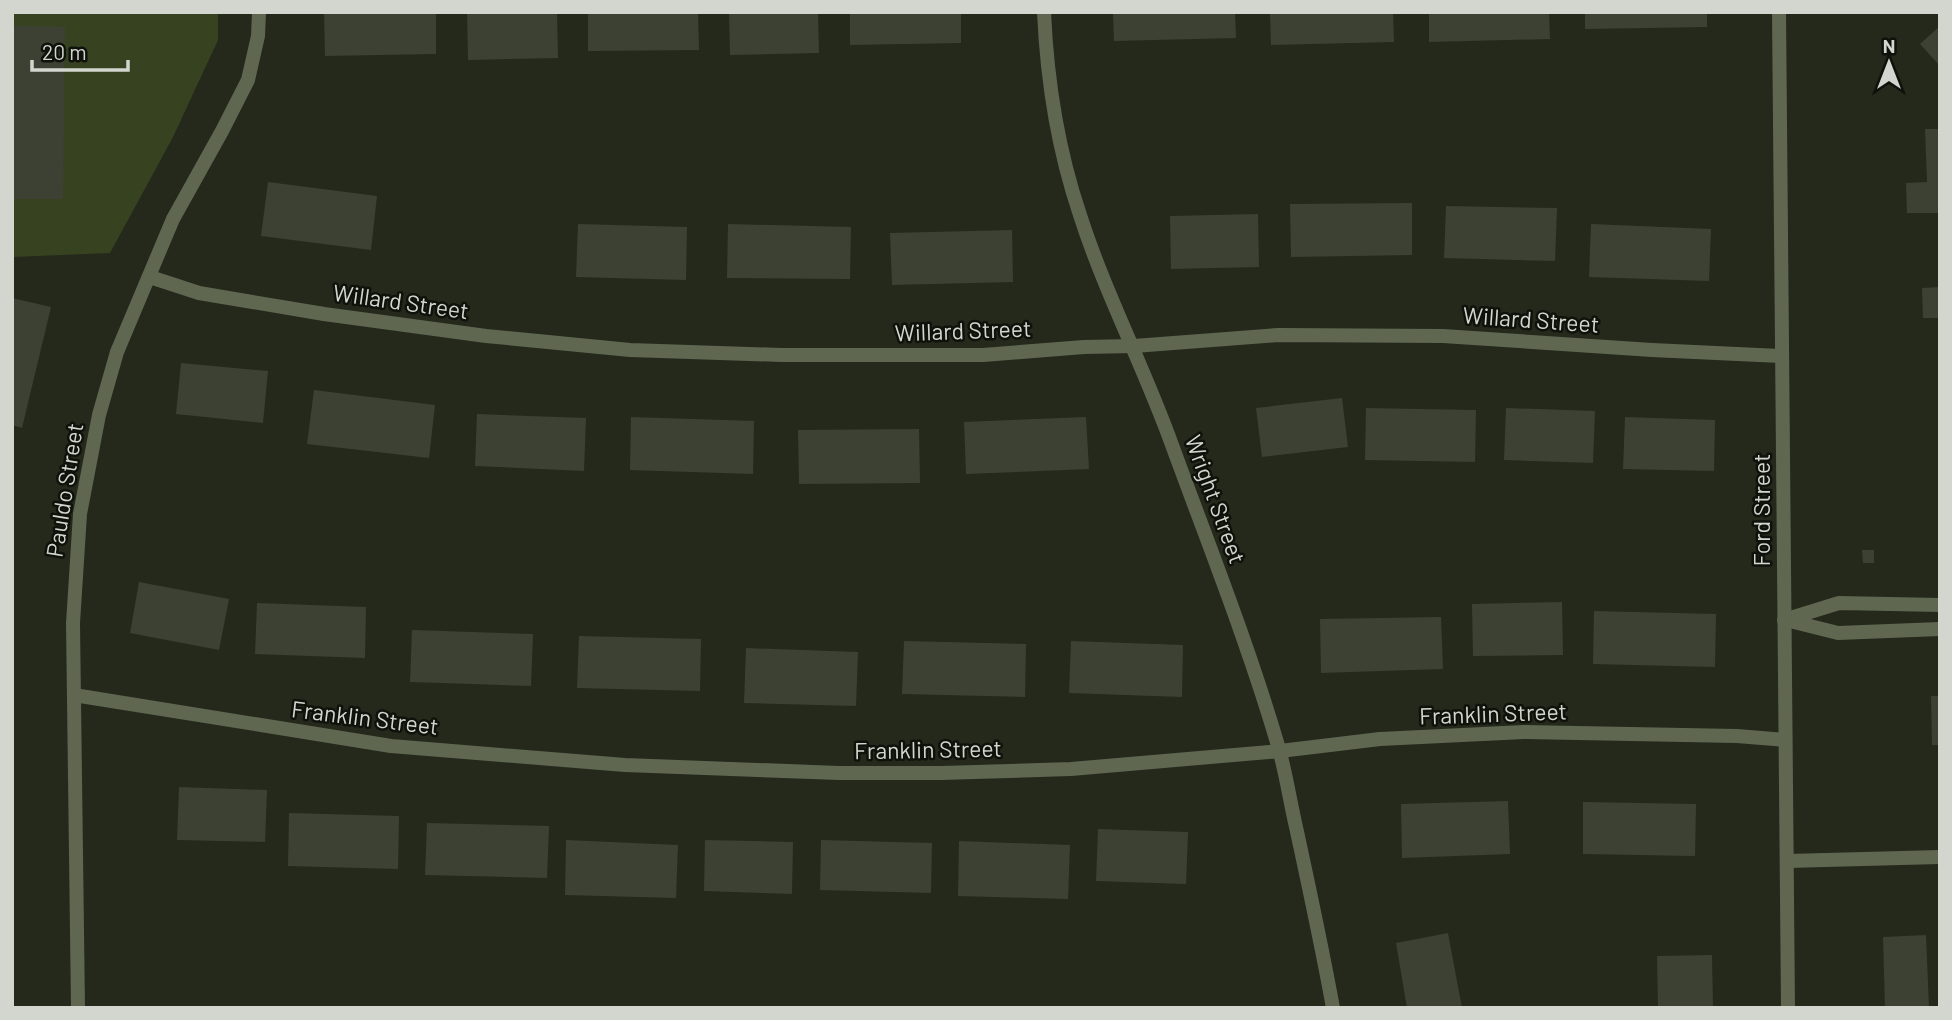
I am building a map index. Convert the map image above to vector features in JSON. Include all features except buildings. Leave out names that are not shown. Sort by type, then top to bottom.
[{"type":"street","name":"Pauldo Street","points":[[78,1008],[74,695],[75,575],[80,513],[99,415],[117,352],[173,219],[248,80],[258,36],[259,12]]},
{"type":"street","name":"Wright Street","points":[[1044,12],[1046,53],[1066,167],[1103,278],[1134,346],[1180,466],[1280,751],[1333,1008]]},
{"type":"street","name":"Ford Street","points":[[1779,12],[1788,1008]]},
{"type":"street","name":"Willard Street","points":[[150,276],[199,293],[324,314],[486,336],[629,350],[781,355],[983,355],[1278,335],[1443,336],[1783,356]]},
{"type":"street","points":[[1784,620],[1839,603],[1940,605]]},
{"type":"street","points":[[1784,620],[1838,633],[1940,629]]},
{"type":"street","name":"Franklin Street","points":[[74,695],[391,746],[625,765],[839,773],[1070,769],[1280,751],[1380,739],[1524,732],[1737,736],[1785,740]]},
{"type":"street","points":[[1787,861],[1940,857]]},
{"type":"green space","points":[[12,12],[218,12],[218,40],[173,137],[110,253],[12,257]]}]
